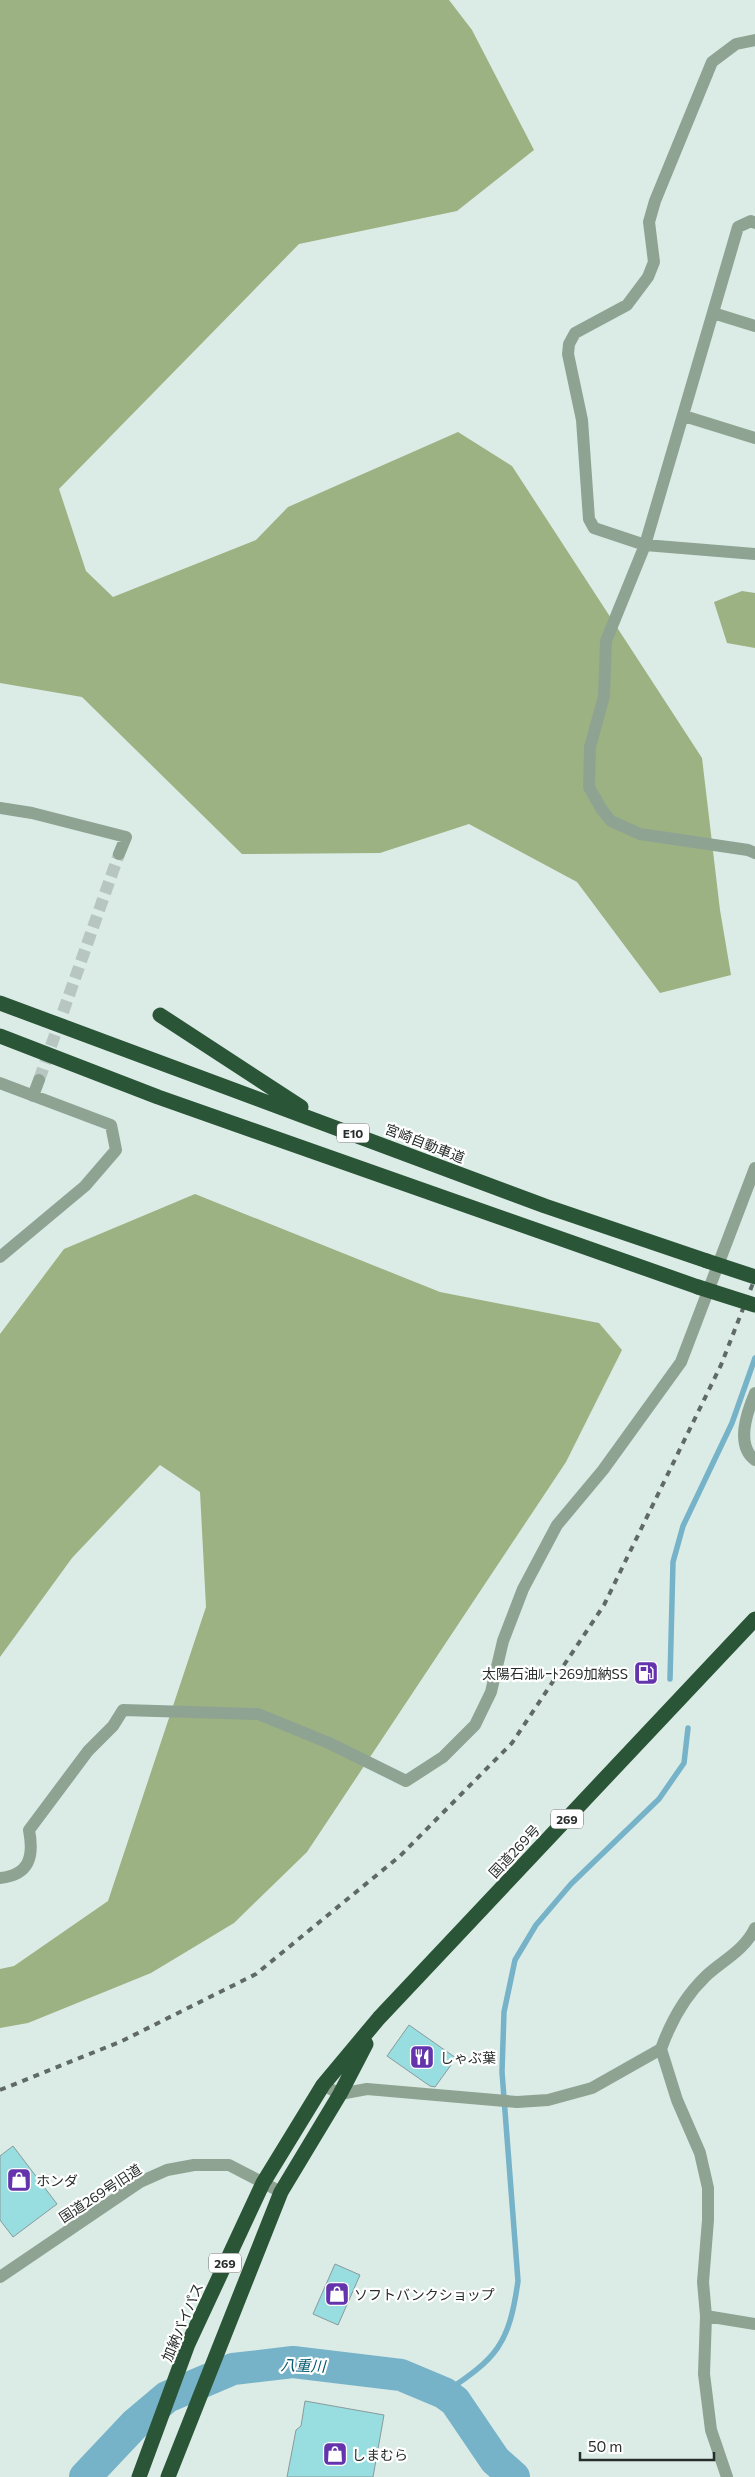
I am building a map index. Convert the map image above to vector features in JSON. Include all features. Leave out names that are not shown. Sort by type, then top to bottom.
[{"type":"highway","name":"宮崎自動車道","points":[[0,1003],[545,1206],[755,1277]]},
{"type":"highway","points":[[160,1015],[323,1122]]},
{"type":"highway","name":"E10","points":[[0,1036],[205,1114],[698,1287],[755,1305]]},
{"type":"highway","name":"国道269号","points":[[263,2183],[323,2085],[379,2018],[755,1619]]},
{"type":"highway","name":"国道269号","points":[[280,2192],[340,2094],[379,2018]]},
{"type":"highway","name":"加納バイパス","points":[[139,2477],[188,2344],[263,2183]]},
{"type":"highway","name":"269","points":[[168,2477],[280,2192]]},
{"type":"street","points":[[755,40],[736,44],[712,62],[655,200],[650,222],[654,262],[642,288],[627,305],[575,333],[569,344],[568,354],[582,420],[589,519],[594,528],[645,545],[755,554]]},
{"type":"street","points":[[755,223],[751,221],[738,227],[645,545],[606,641],[604,696],[590,747],[590,787],[602,810],[611,821],[640,834],[748,850],[755,853]]},
{"type":"street","points":[[713,313],[755,326]]},
{"type":"street","points":[[684,416],[755,438]]},
{"type":"street","points":[[0,808],[126,837],[119,854]]},
{"type":"street","points":[[33,1096],[39,1080]]},
{"type":"street","points":[[0,1083],[111,1125],[116,1150],[85,1186],[0,1256]]},
{"type":"street","points":[[0,1878],[11,1877],[28,1863],[33,1849],[29,1830],[88,1751],[113,1726],[123,1710],[258,1714],[329,1743],[406,1781],[443,1757],[475,1725],[491,1692],[503,1641],[523,1589],[558,1525],[603,1470],[681,1362],[755,1168]]},
{"type":"street","points":[[755,1393],[743,1437],[755,1460]]},
{"type":"street","points":[[323,2085],[340,2094],[367,2089],[517,2102],[548,2100],[592,2088],[661,2048],[680,2005],[706,1976],[751,1938],[755,1928]]},
{"type":"street","points":[[661,2048],[677,2100],[700,2153],[708,2188],[708,2220],[703,2282],[706,2316],[704,2374],[711,2430],[727,2477]]},
{"type":"street","name":"国道269号旧道","points":[[0,2277],[140,2182],[168,2170],[194,2166],[229,2165],[280,2192]]},
{"type":"street","points":[[706,2316],[755,2324]]},
{"type":"green space","points":[[0,0],[449,0],[472,30],[534,150],[457,211],[299,244],[59,489],[86,571],[113,597],[256,540],[288,507],[458,432],[512,466],[702,758],[720,910],[731,975],[660,993],[577,882],[469,824],[380,853],[242,854],[82,697],[0,683]]},
{"type":"green space","points":[[742,591],[755,593],[755,648],[727,643],[714,602]]},
{"type":"green space","points":[[195,1194],[440,1292],[599,1323],[622,1350],[566,1462],[307,1852],[234,1923],[151,1973],[28,2023],[0,2028],[0,1969],[14,1966],[108,1901],[206,1607],[200,1492],[160,1465],[72,1558],[0,1657],[0,1334],[64,1249]]},
{"type":"building","name":"しゃぶ葉","points":[[409,2025],[456,2058],[435,2087],[430,2086],[387,2056]]},
{"type":"building","name":"ホンダ","points":[[13,2146],[57,2204],[13,2237],[0,2220],[0,2156]]},
{"type":"building","name":"ソフトバンクショップ","points":[[335,2264],[360,2275],[338,2325],[313,2314]]},
{"type":"building","name":"しまむら","points":[[305,2401],[384,2415],[373,2477],[287,2477],[296,2430],[301,2426]]},
{"type":"waterway","points":[[670,1679],[673,1562],[683,1526],[732,1423],[755,1358]]},
{"type":"waterway","points":[[444,2393],[477,2370],[498,2348],[510,2321],[518,2281],[502,2072],[504,2012],[515,1960],[536,1925],[571,1884],[659,1799],[684,1763],[688,1728]]},
{"type":"waterway","name":"八重川","points":[[85,2477],[135,2424],[167,2397],[233,2369],[293,2362],[401,2375],[444,2393],[455,2401],[495,2460],[514,2477]]},
{"type":"tunnel","points":[[39,1080],[119,854]]},
{"type":"railway","points":[[0,2090],[122,2041],[256,1974],[400,1856],[512,1743],[604,1605],[721,1365],[755,1278]]},
{"type":"place","name":"太陽石油ﾙｰﾄ269加納SS","points":[[646,1673]]},
{"type":"place","name":"しゃぶ葉","points":[[422,2057]]},
{"type":"place","name":"ホンダ","points":[[19,2180]]},
{"type":"place","name":"ソフトバンクショップ","points":[[337,2294]]},
{"type":"place","name":"しまむら","points":[[335,2454]]}]
